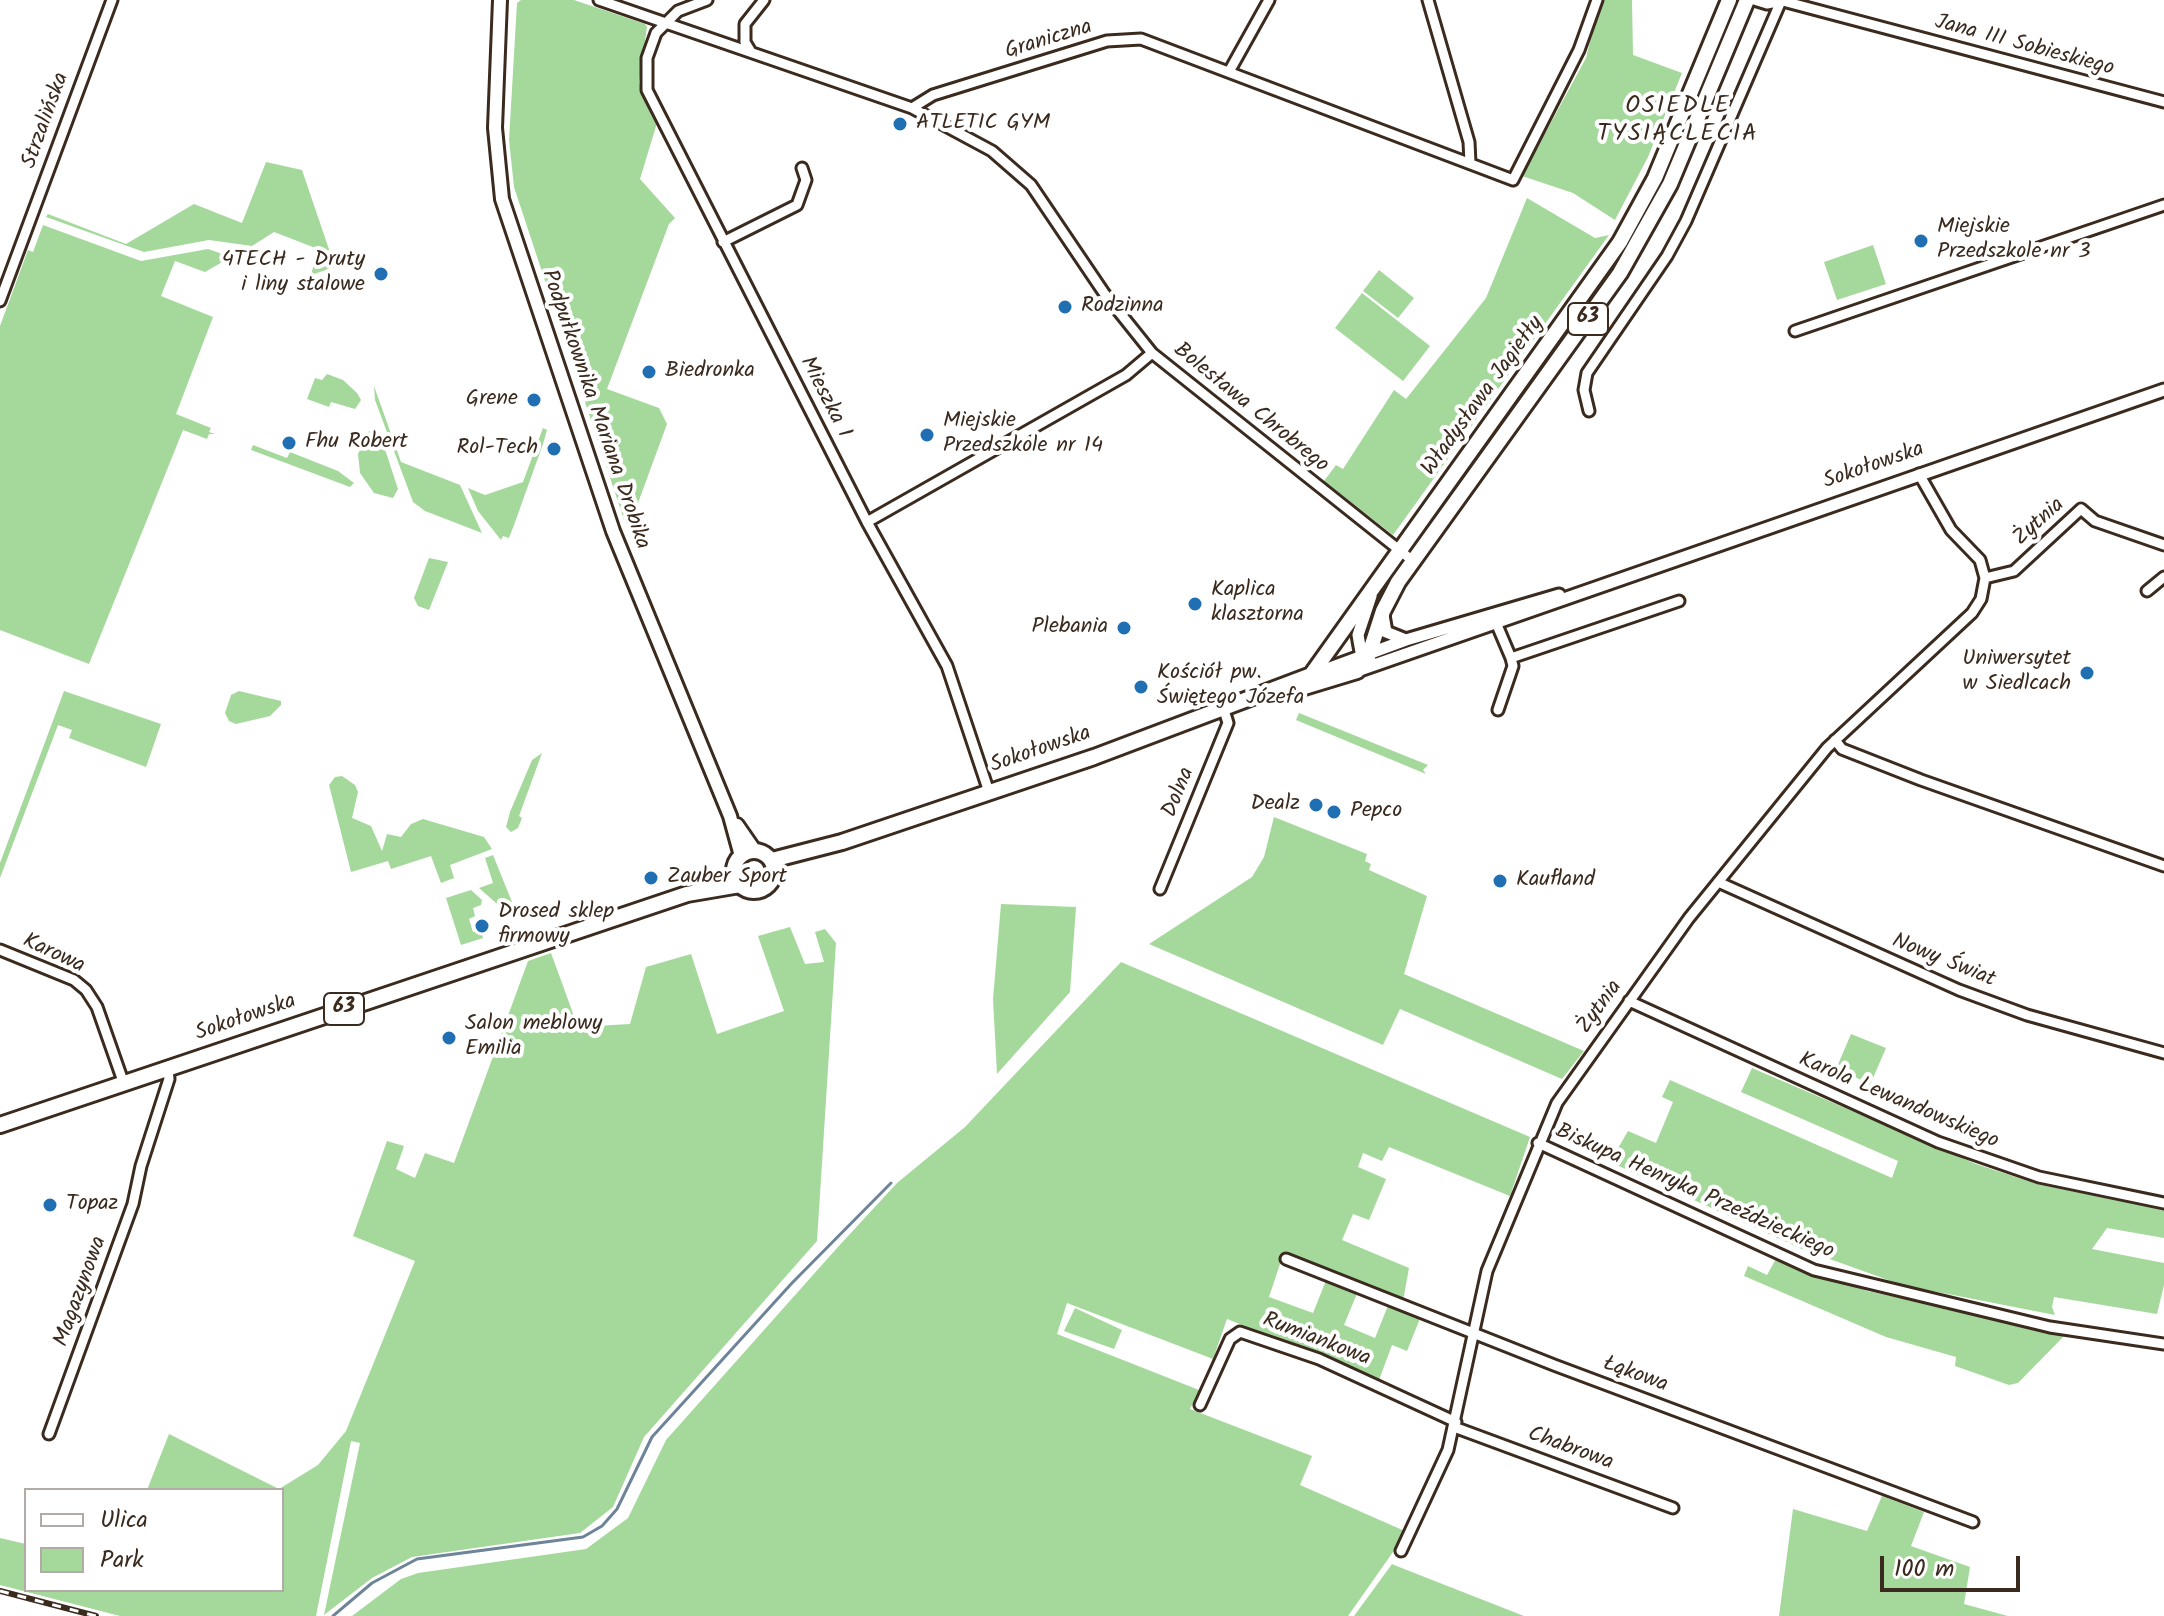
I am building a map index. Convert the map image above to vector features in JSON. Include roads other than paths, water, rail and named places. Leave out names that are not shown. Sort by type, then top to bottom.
[{"type":"main road","name":"Podpułkownika Mariana Drobika","points":[[500,0],[495,128],[502,199],[613,531],[730,816],[743,859]]},
{"type":"main road","name":"Władysława Jagiełły","points":[[1311,675],[1620,242],[1655,178],[1729,0]]},
{"type":"main road","name":"Władysława Jagiełły","points":[[1357,671],[1383,611],[1413,561],[1641,241],[1670,184],[1747,0]]},
{"type":"main road","name":"Sokołowska","points":[[1273,692],[1304,687],[1357,671]]},
{"type":"main road","name":"Sokołowska","points":[[773,866],[1224,710],[1311,675]]},
{"type":"main road","name":"Sokołowska","points":[[687,894],[743,859]]},
{"type":"main road","points":[[740,885],[743,859],[773,866]]},
{"type":"main road","name":"63","points":[[740,885],[749,890],[762,890],[770,884],[773,866]]},
{"type":"main road","name":"Sokołowska","points":[[0,1125],[687,894],[740,885]]},
{"type":"street","name":"Strzalińska","points":[[0,301],[112,0]]},
{"type":"street","points":[[599,0],[912,108]]},
{"type":"street","points":[[664,22],[688,6],[707,0]]},
{"type":"street","points":[[751,52],[745,42],[745,24],[764,0]]},
{"type":"street","points":[[1230,70],[1269,0]]},
{"type":"street","points":[[1428,0],[1469,142],[1470,163]]},
{"type":"street","name":"Graniczna","points":[[912,108],[933,95],[1107,41],[1126,39],[1159,43],[1508,180],[1519,173],[1579,50],[1597,0]]},
{"type":"street","name":"Jana III Sobieskiego","points":[[1754,0],[1767,4],[1780,1],[2164,102]]},
{"type":"street","points":[[1589,411],[1584,390],[1587,373],[1667,256],[1716,156],[1780,1]]},
{"type":"street","name":"Mieszka I","points":[[664,22],[656,33],[647,58],[647,90],[867,522],[947,666],[989,792]]},
{"type":"street","name":"Bolesława Chrobrego","points":[[912,108],[953,128],[1016,168],[1031,185],[1104,293],[1152,353],[1413,561]]},
{"type":"street","points":[[723,242],[797,205],[806,180],[802,168]]},
{"type":"street","points":[[1795,331],[2164,205]]},
{"type":"street","points":[[867,522],[1126,375],[1152,353]]},
{"type":"street","name":"Sokołowska","points":[[1357,671],[1497,625],[1598,585],[2164,390]]},
{"type":"street","points":[[1919,474],[1951,530],[1980,560],[1985,578]]},
{"type":"street","name":"Żytnia","points":[[1401,1551],[1420,1515],[1455,1425],[1487,1271],[1538,1143],[1557,1103],[1718,882],[1835,740],[1972,613],[1981,599],[1985,578],[2014,571],[2081,509],[2095,521],[2164,545]]},
{"type":"street","points":[[2147,591],[2164,577]]},
{"type":"street","points":[[1378,581],[1358,635],[1358,646],[1366,656],[1381,664]]},
{"type":"street","name":"Sokołowska","points":[[1311,675],[1406,640],[1598,585]]},
{"type":"street","points":[[1511,658],[1679,601]]},
{"type":"street","points":[[1383,611],[1386,632],[1406,640]]},
{"type":"street","points":[[1497,625],[1513,666],[1498,710]]},
{"type":"street","name":"Dolna","points":[[1160,889],[1228,723],[1224,710]]},
{"type":"street","points":[[1835,740],[1842,749],[1921,780],[2164,866]]},
{"type":"street","name":"Nowy Świat","points":[[1718,882],[1959,990],[2027,1015],[2164,1053]]},
{"type":"street","name":"Karowa","points":[[0,950],[74,980],[86,990],[97,1007],[124,1084]]},
{"type":"street","name":"Karola Lewandowskiego","points":[[1629,1001],[1938,1142],[2039,1177],[2164,1203]]},
{"type":"street","name":"Magazynowa","points":[[49,1434],[133,1204],[141,1166],[169,1079],[168,1069]]},
{"type":"street","name":"Biskupa Henryka Przeździeckiego","points":[[1538,1143],[1814,1270],[2050,1327],[2164,1344]]},
{"type":"street","name":"Łąkowa","points":[[1286,1259],[1472,1333],[1973,1522]]},
{"type":"street","name":"Rumiankowa","points":[[1200,1405],[1230,1339],[1240,1332],[1319,1359],[1455,1425]]},
{"type":"street","name":"Chabrowa","points":[[1455,1425],[1673,1508]]},
{"type":"waterway","points":[[333,1616],[372,1583],[417,1559],[583,1537],[602,1526],[617,1509],[652,1437],[792,1283],[891,1183]]},
{"type":"railway","points":[[0,1591],[96,1616]]},
{"type":"place","name":"ATLETIC GYM","points":[[900,124]]},
{"type":"place","name":"Miejskie Przedszkole nr 3","points":[[1921,241]]},
{"type":"place","name":"4TECH - Druty i liny stalowe","points":[[381,274]]},
{"type":"place","name":"Rodzinna","points":[[1065,307]]},
{"type":"place","name":"Biedronka","points":[[649,372]]},
{"type":"place","name":"Grene","points":[[534,400]]},
{"type":"place","name":"Miejskie Przedszkole nr 14","points":[[927,435]]},
{"type":"place","name":"Fhu Robert","points":[[289,443]]},
{"type":"place","name":"Rol-Tech","points":[[554,449]]},
{"type":"place","name":"Kaplica klasztorna","points":[[1195,604]]},
{"type":"place","name":"Plebania","points":[[1124,628]]},
{"type":"place","name":"Uniwersytet w Siedlcach","points":[[2087,673]]},
{"type":"place","name":"Kościół pw. Świętego Józefa","points":[[1141,687]]},
{"type":"place","name":"Dealz","points":[[1316,805]]},
{"type":"place","name":"Pepco","points":[[1334,812]]},
{"type":"place","name":"Zauber Sport","points":[[651,878]]},
{"type":"place","name":"Kaufland","points":[[1500,881]]},
{"type":"place","name":"Drosed sklep firmowy","points":[[482,926]]},
{"type":"place","name":"Salon meblowy Emilia","points":[[449,1038]]},
{"type":"place","name":"Topaz","points":[[50,1205]]},
{"type":"district","name":"OSIEDLE TYSIĄCLECIA","points":[[1678,122]]}]
